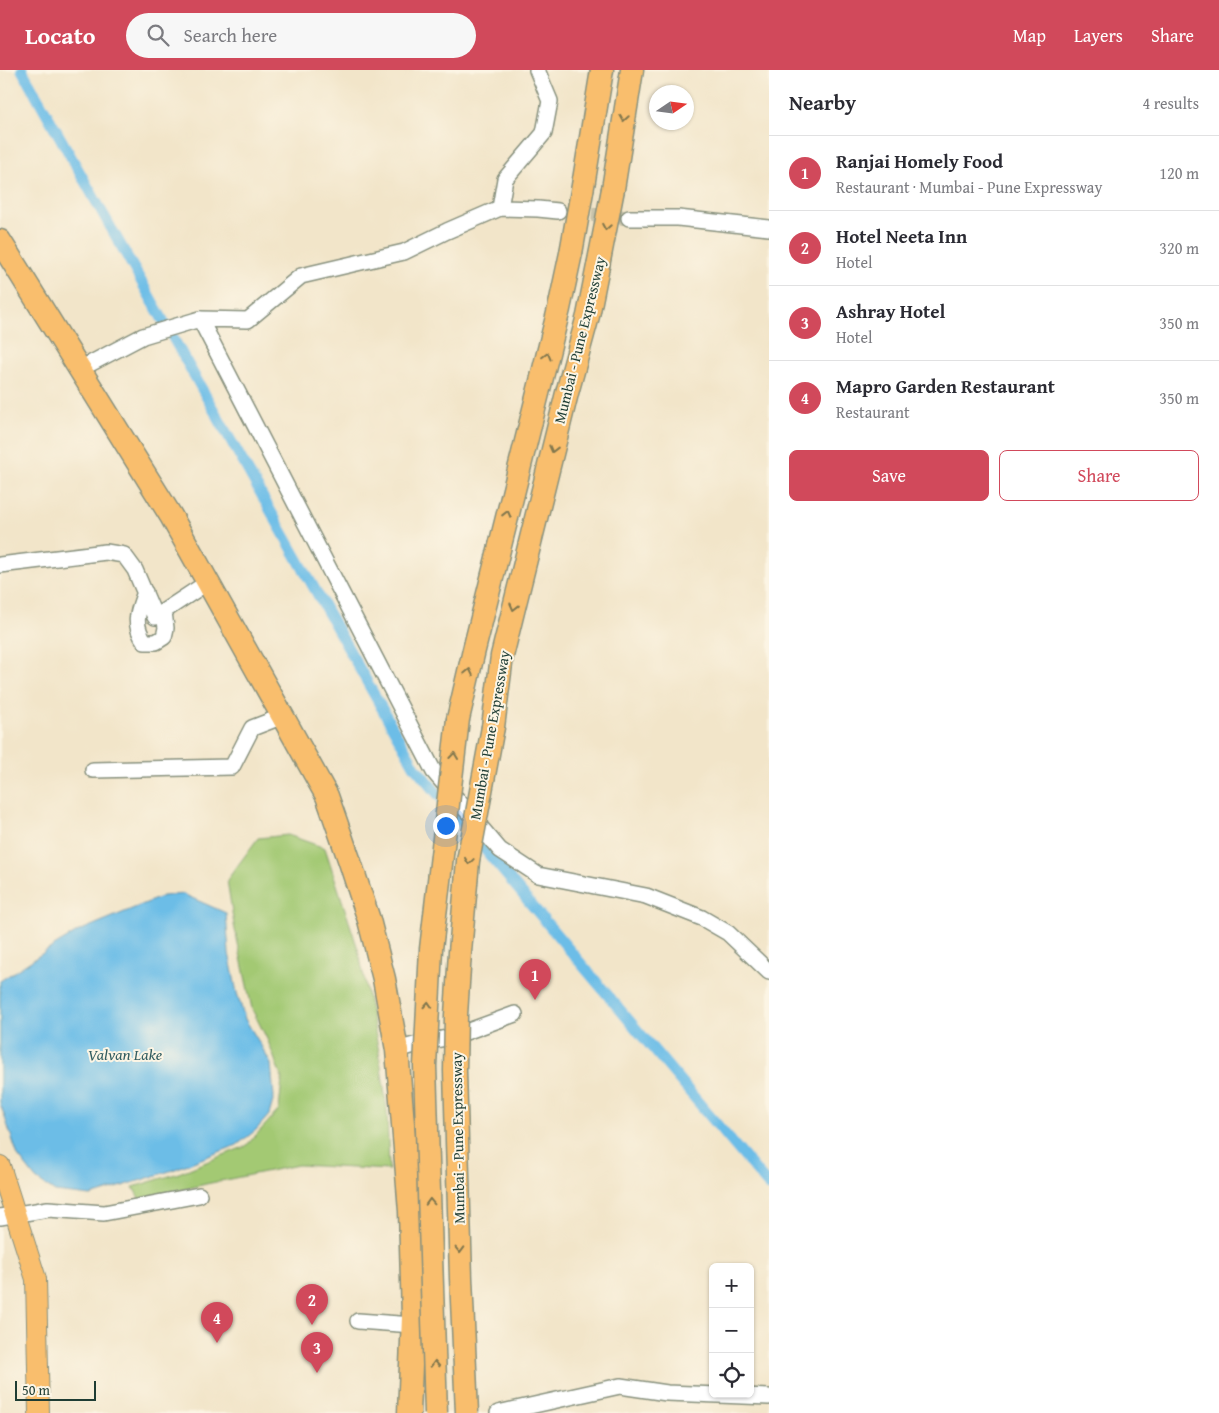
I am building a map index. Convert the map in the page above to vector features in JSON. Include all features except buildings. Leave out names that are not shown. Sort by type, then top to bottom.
[{"type":"highway","name":"Mumbai - Pune Expressway","points":[[436,1413],[425,1066],[431,948],[458,720],[559,309],[571,253],[602,70]]},
{"type":"highway","name":"Mumbai - Pune Expressway","points":[[467,1413],[461,1278],[456,1015],[468,861],[492,727],[502,656],[588,316],[606,228],[632,70]]},
{"type":"highway","points":[[0,241],[171,516],[327,796],[369,920],[384,979],[397,1050],[410,1211],[413,1325],[409,1413]]},
{"type":"main road","points":[[0,1166],[8,1215],[36,1279],[38,1413]]},
{"type":"street","points":[[500,208],[505,179],[544,133],[550,101],[537,70]]},
{"type":"street","points":[[80,369],[143,336],[200,319],[248,320],[301,276],[404,252],[500,208],[538,208],[558,211]]},
{"type":"street","points":[[629,218],[678,218],[769,228]]},
{"type":"street","points":[[200,319],[434,772],[500,850],[538,875],[646,896],[702,918],[728,933],[769,972]]},
{"type":"street","points":[[0,565],[106,552],[124,555],[135,570],[156,617],[208,582]]},
{"type":"street","points":[[144,592],[136,620],[139,633],[145,642],[156,642],[164,637],[166,628],[164,612]]},
{"type":"street","points":[[93,770],[232,767],[252,728],[283,716]]},
{"type":"street","points":[[397,1050],[452,1037],[515,1014]]},
{"type":"street","points":[[8,1215],[48,1209],[104,1213],[199,1194]]},
{"type":"street","points":[[358,1321],[413,1325]]},
{"type":"street","points":[[498,1413],[620,1386],[667,1392],[769,1396]]},
{"type":"green space","points":[[288,835],[325,848],[358,949],[379,1052],[387,1111],[389,1170],[298,1165],[140,1200],[133,1187],[179,1173],[246,1146],[279,1110],[282,1079],[268,1041],[252,1009],[234,925],[227,880],[258,838]]},
{"type":"water","name":"Valvan Lake","points":[[183,894],[226,913],[229,953],[237,993],[245,1019],[271,1064],[274,1097],[269,1115],[256,1130],[237,1145],[170,1171],[91,1196],[55,1192],[36,1179],[18,1156],[0,1103],[0,981],[79,931],[163,896]]},
{"type":"waterway","points":[[22,70],[415,767],[769,1186]]},
{"type":"tunnel","points":[[569,212],[629,218]]},
{"type":"place","name":"Ranjai Homely Food","points":[[535,1000]]},
{"type":"place","name":"Hotel Neeta Inn","points":[[312,1325]]},
{"type":"place","name":"Mapro Garden Restaurant","points":[[217,1343]]},
{"type":"place","name":"Ashray Hotel","points":[[317,1373]]}]
